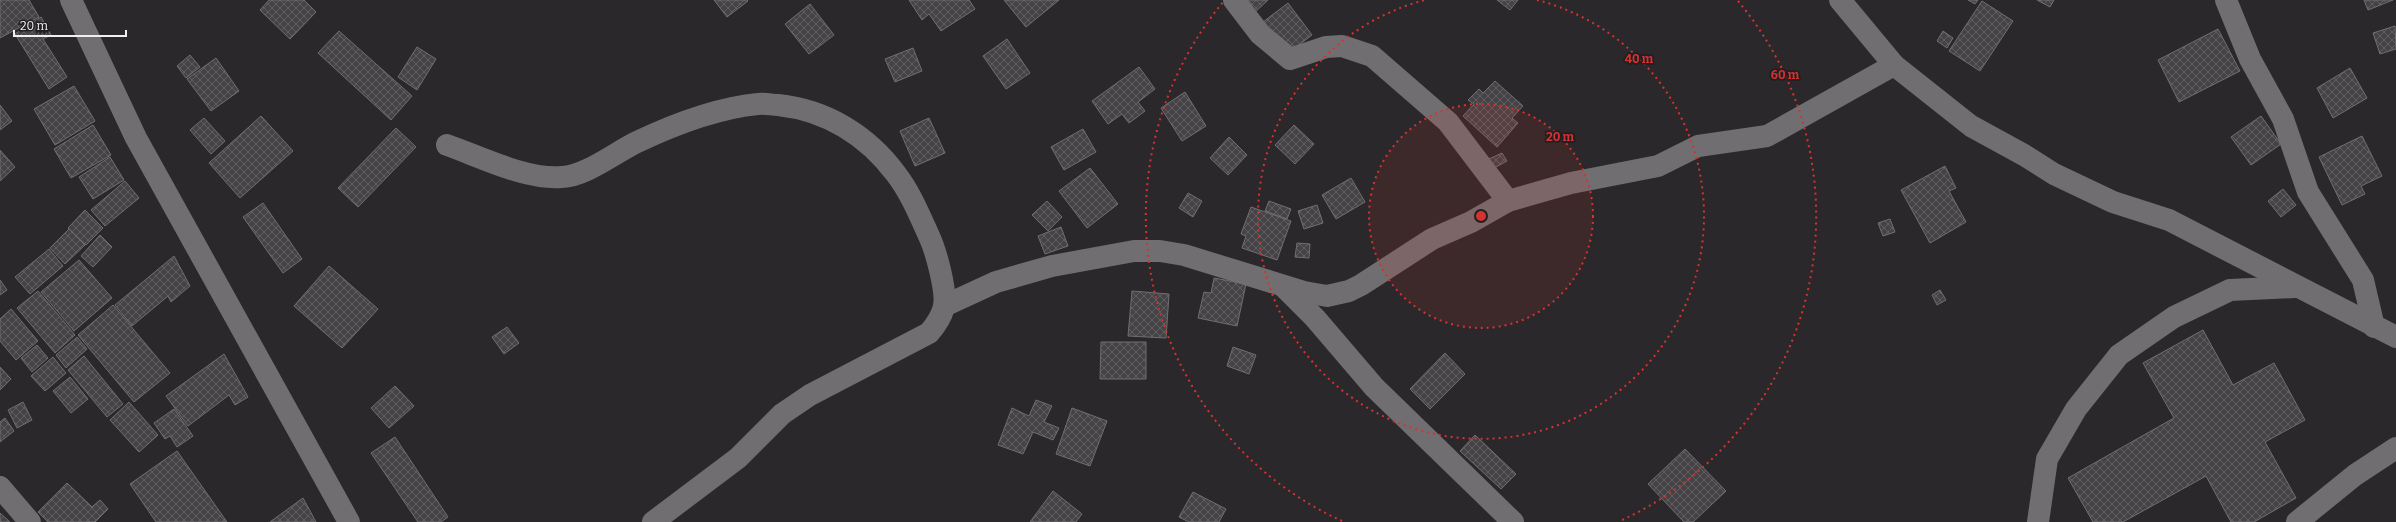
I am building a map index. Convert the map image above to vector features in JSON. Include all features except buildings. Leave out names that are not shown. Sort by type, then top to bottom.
[{"type":"street","points":[[71,0],[136,138],[349,522]]},
{"type":"street","points":[[1234,0],[1260,34],[1290,59],[1326,47],[1342,46],[1372,56],[1448,122],[1508,201]]},
{"type":"street","points":[[1840,0],[1894,65],[1971,126],[2024,155],[2054,174],[2113,202],[2169,220],[2296,287],[2396,337]]},
{"type":"street","points":[[2226,0],[2250,59],[2283,119],[2308,192],[2363,280],[2374,327]]},
{"type":"street","points":[[944,306],[971,292],[1003,280],[1052,266],[1134,251],[1160,251],[1184,255],[1304,292],[1327,296],[1349,291],[1381,273],[1432,239],[1471,222],[1508,201],[1571,183],[1658,166],[1698,146],[1767,136],[1894,65]]},
{"type":"street","points":[[447,145],[541,178],[564,178],[590,167],[637,142],[697,117],[759,103],[796,107],[832,118],[868,144],[896,173],[908,194],[931,241],[942,284],[944,306],[940,320],[930,333],[804,399],[782,414],[738,458],[654,522]]},
{"type":"street","points":[[1281,284],[1315,318],[1374,387],[1513,522]]},
{"type":"street","points":[[2038,522],[2047,459],[2076,409],[2119,355],[2174,317],[2230,290],[2296,287]]},
{"type":"street","points":[[2297,522],[2355,475],[2396,448]]},
{"type":"street","points":[[0,487],[30,522]]}]
